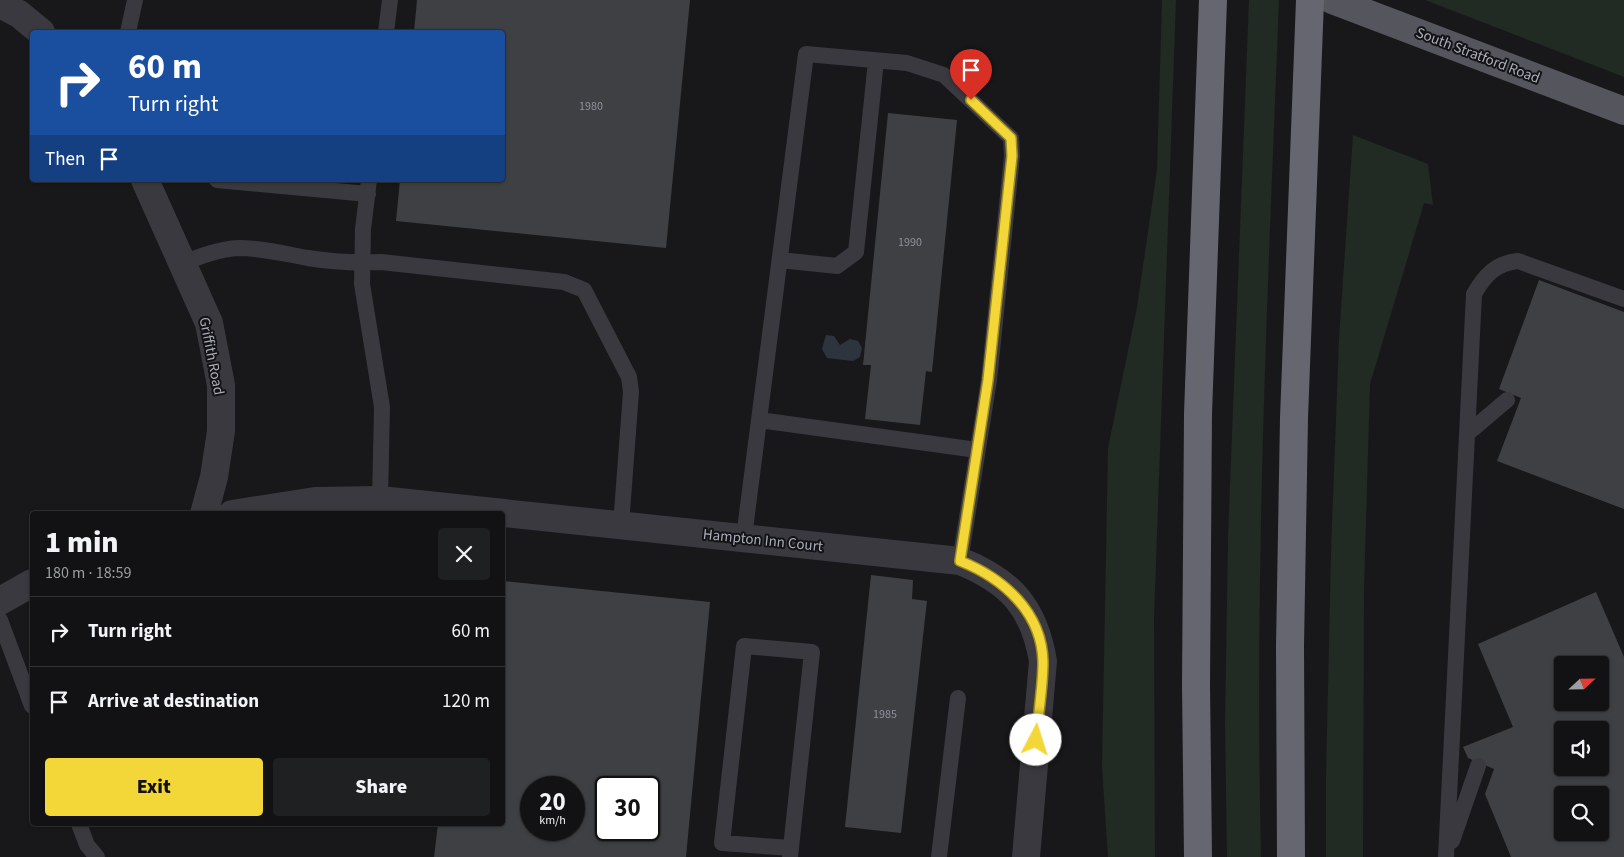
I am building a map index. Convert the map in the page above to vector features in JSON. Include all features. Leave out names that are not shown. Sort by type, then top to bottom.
[{"type":"highway","points":[[1198,857],[1196,685],[1198,414],[1213,0]]},
{"type":"highway","points":[[1291,857],[1290,646],[1294,428],[1310,0]]},
{"type":"main road","name":"South Stratford Road","points":[[1332,0],[1624,110]]},
{"type":"street","points":[[0,4],[19,14],[39,30]]},
{"type":"street","name":"Griffith Road","points":[[146,182],[209,323],[221,385],[221,431],[214,477],[205,511]]},
{"type":"street","name":"Hampton Inn Court","points":[[253,511],[315,502],[380,500],[486,511]]},
{"type":"street","name":"Hampton Inn Court","points":[[505,513],[960,561],[983,570],[1016,596],[1028,612],[1039,635],[1043,661],[1026,857]]},
{"type":"street","points":[[0,601],[30,584]]},
{"type":"lane","points":[[128,30],[135,0]]},
{"type":"lane","points":[[386,30],[390,0]]},
{"type":"lane","points":[[744,537],[806,54],[907,63],[944,75],[1011,138],[1012,156],[990,371],[960,561]]},
{"type":"lane","points":[[780,260],[837,266],[856,252],[876,61]]},
{"type":"lane","points":[[260,182],[369,187],[362,263],[364,306],[382,407],[380,500]]},
{"type":"lane","points":[[183,263],[210,253],[245,248],[311,259],[362,263],[381,262],[564,282],[584,290],[607,337],[623,363],[630,384],[629,436],[620,525]]},
{"type":"lane","points":[[1446,857],[1474,294],[1482,281],[1493,270],[1505,262],[1518,261],[1624,299]]},
{"type":"lane","points":[[1467,434],[1507,400]]},
{"type":"lane","points":[[759,420],[977,450]]},
{"type":"lane","points":[[0,620],[30,701]]},
{"type":"lane","points":[[744,646],[812,652],[790,852],[722,843],[744,646]]},
{"type":"lane","points":[[939,857],[958,698]]},
{"type":"lane","points":[[1446,857],[1478,766]]},
{"type":"lane","points":[[80,826],[87,845],[97,857]]},
{"type":"shaded area","points":[[1162,0],[1176,0],[1154,619],[1155,857],[1108,857],[1102,767],[1108,448],[1137,307],[1157,170]]},
{"type":"shaded area","points":[[1249,0],[1279,0],[1263,428],[1259,643],[1261,857],[1227,857],[1225,725],[1228,537]]},
{"type":"shaded area","points":[[1425,0],[1624,0],[1624,77]]},
{"type":"shaded area","points":[[1353,135],[1428,164],[1433,205],[1424,203],[1370,384],[1364,590],[1363,857],[1326,857],[1331,553],[1339,338]]},
{"type":"shaded area","points":[[826,335],[834,336],[840,345],[850,339],[858,341],[862,348],[860,357],[853,361],[827,358],[822,349]]},
{"type":"building","points":[[417,0],[690,0],[666,248],[396,221],[400,182],[505,182],[505,30],[414,30]]},
{"type":"building","points":[[888,113],[957,120],[932,372],[926,371],[920,425],[865,419],[871,365],[863,365]]},
{"type":"building","points":[[1539,280],[1624,312],[1624,509],[1497,461],[1521,398],[1499,389]]},
{"type":"building","points":[[871,575],[913,580],[912,599],[927,601],[901,833],[845,827]]},
{"type":"building","points":[[505,581],[710,602],[686,857],[434,857],[438,826],[505,826]]},
{"type":"building","points":[[1596,592],[1624,657],[1624,857],[1511,857],[1485,794],[1494,769],[1468,758],[1463,747],[1513,727],[1478,644]]},
{"type":"route","points":[[971,100],[1011,138],[1012,156],[988,380],[960,561],[983,570],[1001,582],[1016,596],[1028,612],[1039,635],[1043,661],[1036,740]]}]
